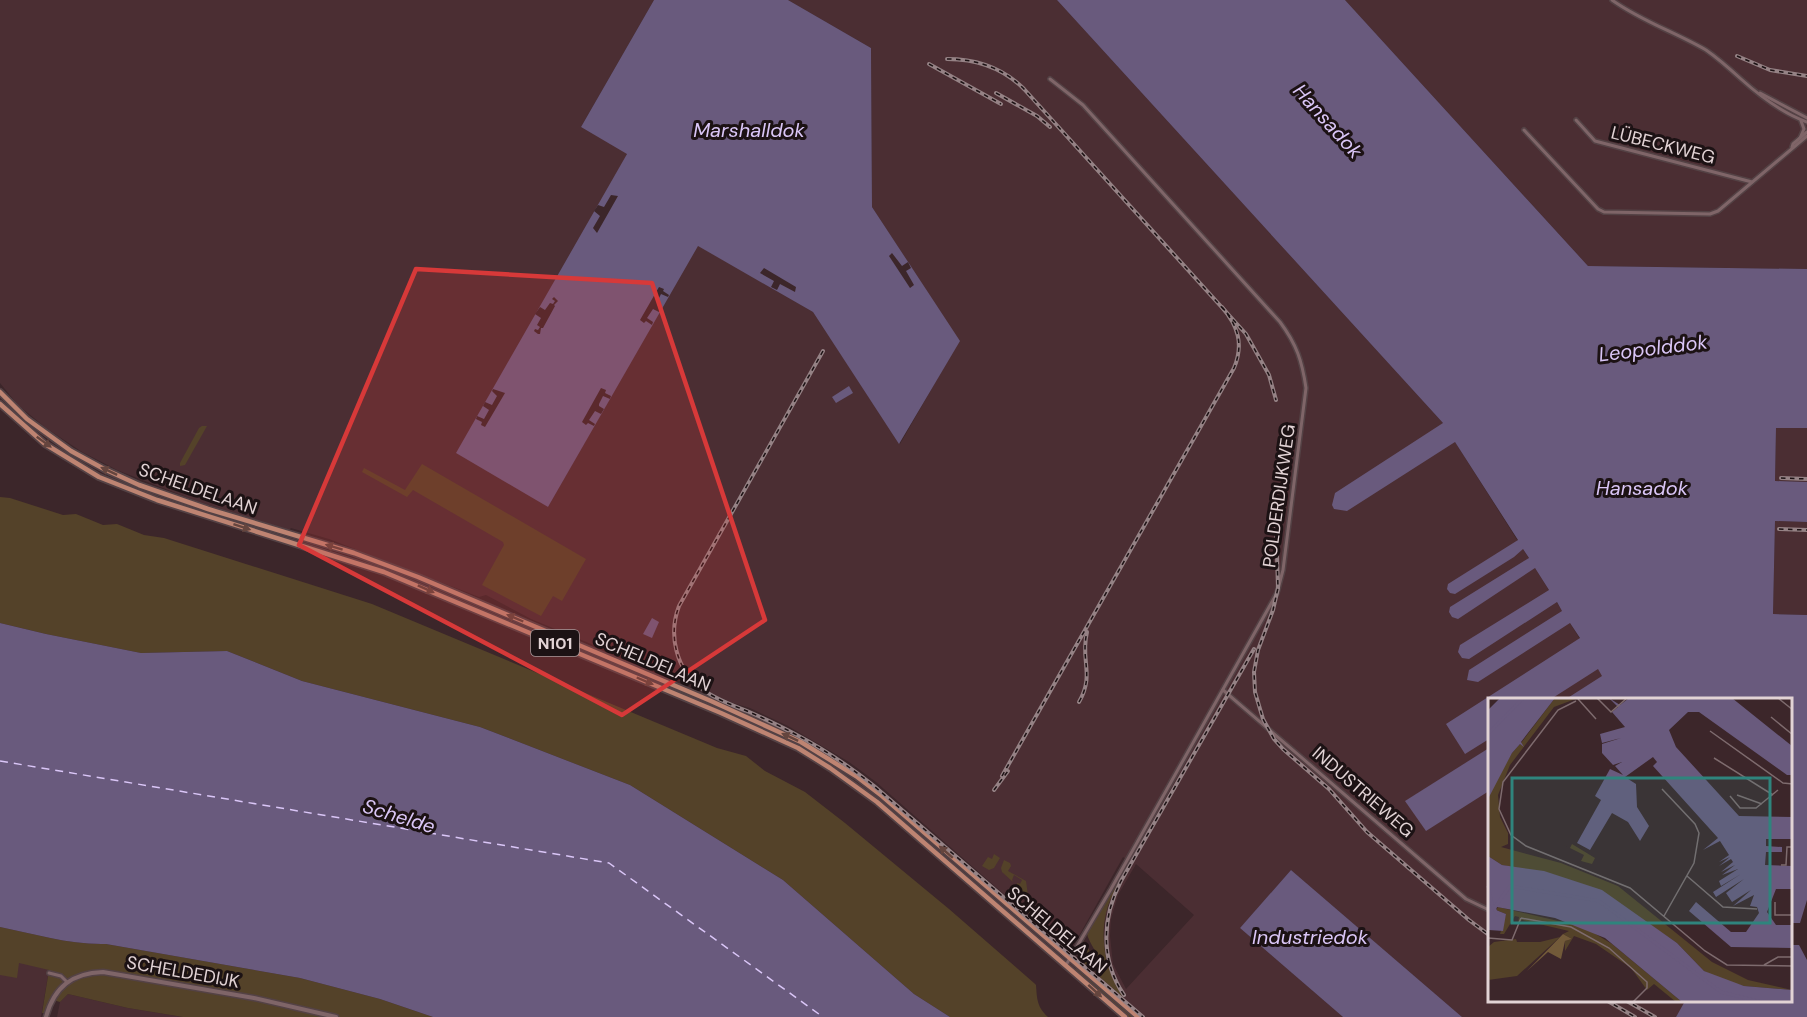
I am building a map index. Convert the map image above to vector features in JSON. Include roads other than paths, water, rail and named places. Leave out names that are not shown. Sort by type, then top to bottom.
[{"type":"main road","name":"SCHELDELAAN","points":[[0,392],[27,419],[71,451],[104,469],[208,509],[388,564],[723,706],[801,742],[856,776],[882,796],[1138,1017]]},
{"type":"main road","name":"SCHELDELAAN","points":[[0,404],[45,444],[99,477],[136,492],[384,572],[721,713],[798,748],[877,802],[1125,1017]]},
{"type":"main road","points":[[9,413],[15,408]]},
{"type":"main road","points":[[206,515],[208,509]]},
{"type":"main road","points":[[313,548],[315,541]]},
{"type":"main road","points":[[612,668],[615,660]]},
{"type":"main road","points":[[679,696],[682,689]]},
{"type":"main road","points":[[721,713],[723,706]]},
{"type":"main road","points":[[964,878],[965,869]]},
{"type":"main road","points":[[1017,924],[1022,918]]},
{"type":"street","points":[[1612,0],[1637,16],[1706,51],[1774,105],[1797,118],[1807,120]]},
{"type":"street","name":"POLDERDIJKWEG","points":[[1050,80],[1083,105],[1280,322],[1293,341],[1302,362],[1306,388],[1294,498],[1278,591],[1066,965]]},
{"type":"street","points":[[1755,91],[1807,120]]},
{"type":"street","points":[[1524,130],[1598,209],[1604,212],[1710,214],[1718,211],[1805,135],[1803,126],[1797,118]]},
{"type":"street","name":"LÜBECKWEG","points":[[1576,120],[1595,141],[1752,182]]},
{"type":"street","name":"INDUSTRIEWEG","points":[[1223,690],[1467,898],[1488,910]]},
{"type":"street","name":"SCHELDEDIJK","points":[[67,982],[79,975],[103,972],[254,998],[336,1017]]},
{"type":"street","points":[[46,1017],[54,997],[67,982],[59,975],[49,973]]},
{"type":"water","name":"Marshalldok","points":[[654,0],[788,0],[871,48],[872,207],[960,341],[899,444],[813,312],[698,246],[548,507],[456,453],[627,154],[581,127]]},
{"type":"water","name":"Hansadok","points":[[1057,0],[1345,0],[1588,266],[1807,269],[1807,428],[1776,428],[1775,481],[1807,482],[1807,522],[1775,521],[1773,614],[1807,615],[1807,900],[1800,923],[1792,923],[1792,698],[1568,698],[1602,676],[1598,669],[1553,698],[1488,698],[1488,740],[1465,754],[1446,724],[1580,638],[1570,623],[1478,682],[1467,680],[1469,670],[1562,611],[1557,602],[1469,659],[1462,658],[1458,652],[1460,645],[1549,590],[1535,568],[1458,619],[1452,617],[1449,612],[1450,607],[1529,558],[1523,549],[1455,594],[1450,593],[1447,589],[1448,584],[1518,540],[1455,442],[1347,511],[1334,509],[1332,505],[1335,493],[1443,423]]},
{"type":"water","points":[[849,386],[853,393],[836,403],[832,397]]},
{"type":"water","points":[[652,618],[659,622],[652,638],[643,634]]},
{"type":"water","name":"Schelde","points":[[0,623],[141,653],[227,651],[302,681],[480,727],[630,785],[783,880],[914,994],[950,1017],[433,1017],[380,999],[300,978],[106,944],[66,941],[0,927]]},
{"type":"water","points":[[1488,749],[1488,792],[1426,831],[1405,801]]},
{"type":"water","name":"Industriedok","points":[[1291,870],[1462,1017],[1343,1017],[1240,928]]},
{"type":"water","points":[[1792,945],[1799,945],[1807,960],[1807,1017],[1676,1017],[1684,1002],[1792,1002]]},
{"type":"railway","points":[[1737,56],[1770,70],[1807,76]]},
{"type":"railway","points":[[947,59],[958,59],[989,66],[1007,75],[1024,89],[1246,334],[1269,375],[1276,400]]},
{"type":"railway","points":[[929,64],[1001,104]]},
{"type":"railway","points":[[996,93],[1037,116],[1050,127]]},
{"type":"railway","points":[[1002,776],[1234,368],[1239,351],[1238,336],[1232,321],[1222,307]]},
{"type":"railway","points":[[823,351],[679,606],[674,629],[680,662],[693,681],[707,693],[804,739],[865,779],[1143,1017]]},
{"type":"railway","points":[[1781,478],[1807,479]]},
{"type":"railway","points":[[1275,490],[1278,588],[1273,610],[1258,650],[1254,672],[1255,692],[1263,719],[1274,739],[1283,749],[1329,789],[1367,832],[1488,934]]},
{"type":"railway","points":[[1779,529],[1807,530]]},
{"type":"railway","points":[[1079,702],[1084,692],[1087,675],[1085,651],[1087,632]]},
{"type":"railway","points":[[1124,995],[1116,982],[1107,953],[1107,924],[1115,895],[1254,649]]},
{"type":"railway","points":[[994,790],[1008,771]]},
{"type":"railway","points":[[1609,1002],[1635,1017]]},
{"type":"railway","points":[[1629,1002],[1655,1017]]},
{"type":"water label","name":"Leopolddok","points":[[1653,348]]}]
